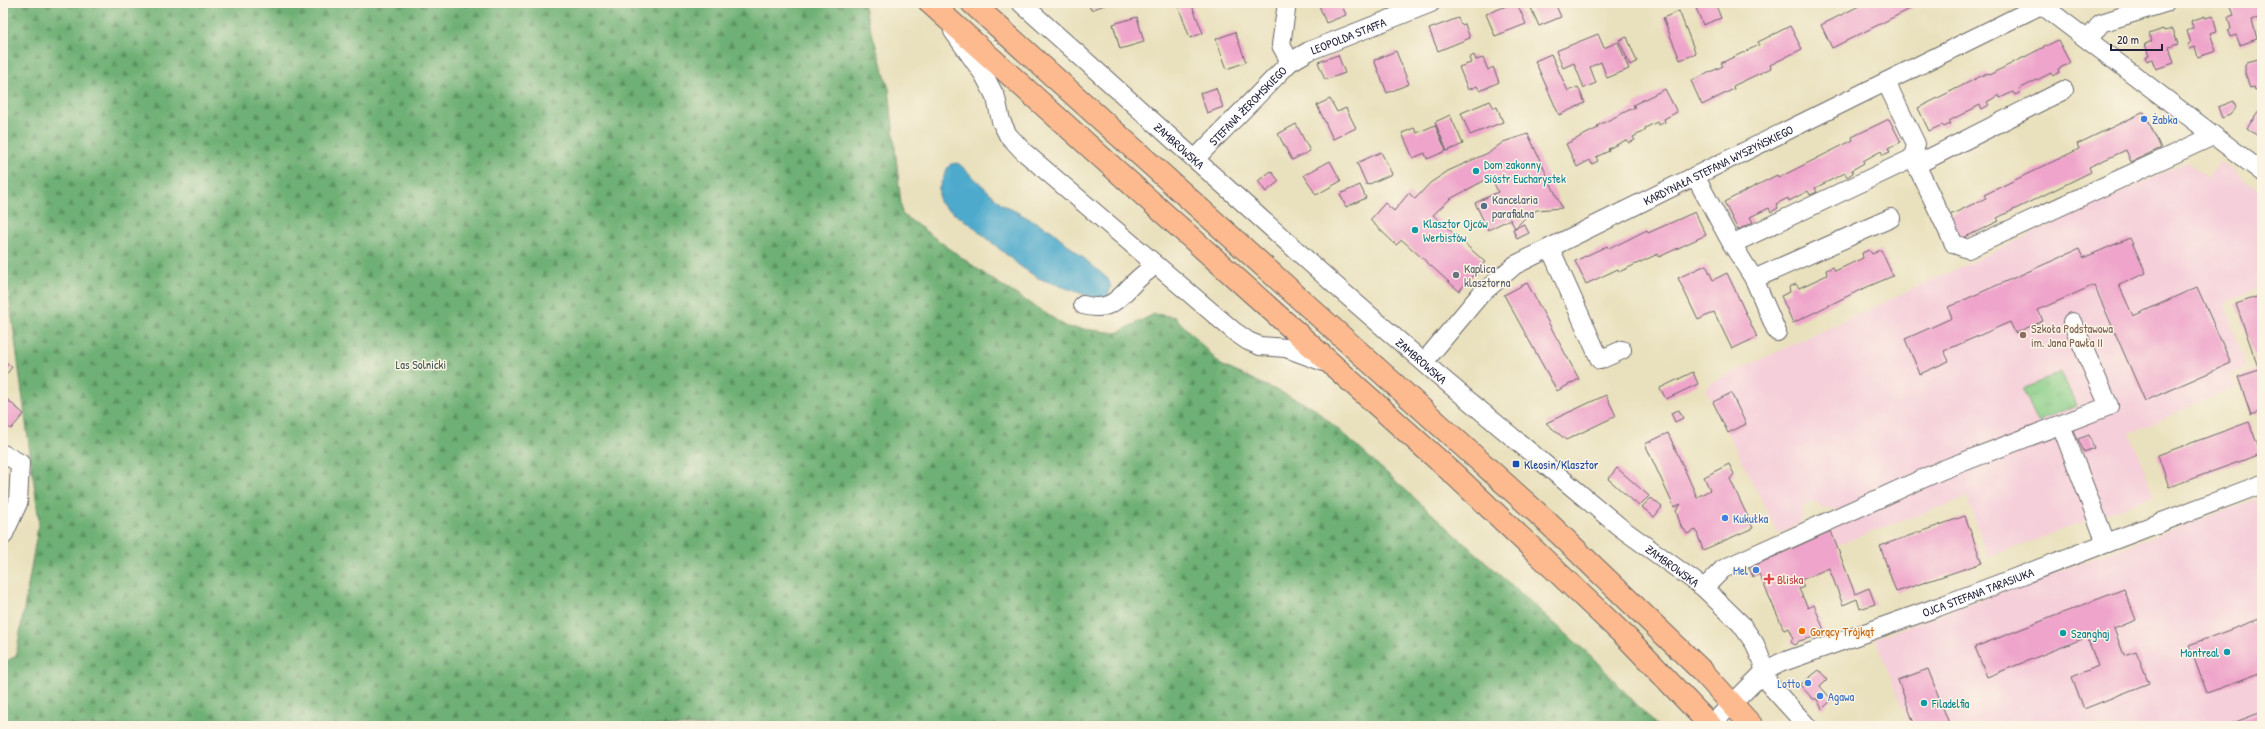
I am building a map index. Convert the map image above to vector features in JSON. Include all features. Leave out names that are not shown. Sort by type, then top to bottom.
[{"type":"main road","points":[[972,3],[1545,520],[1732,702],[1752,726]]},
{"type":"main road","points":[[935,8],[1334,366],[1556,571],[1628,640],[1710,726]]},
{"type":"street","name":"ZAMBROWSKA","points":[[1021,3],[1424,362],[1621,528],[1704,588],[1742,624],[1755,644],[1768,683],[1806,726]]},
{"type":"street","name":"STEFANA ŻEROMSKIEGO","points":[[1195,159],[1290,62],[1281,45],[1287,3]]},
{"type":"street","name":"LEOPOLDA STAFFA","points":[[1290,62],[1309,51],[1430,3]]},
{"type":"street","points":[[2089,39],[2101,23],[2165,3]]},
{"type":"street","points":[[2040,4],[2089,39],[2213,136],[2262,172]]},
{"type":"street","name":"KARDYNAŁA STEFANA WYSZYŃSKIEGO","points":[[1424,362],[1480,295],[1515,265],[1886,82],[2040,4]]},
{"type":"street","points":[[935,8],[984,75],[996,98],[1001,121],[1008,135],[1024,152],[1150,260],[1248,341],[1260,346],[1286,348],[1334,366]]},
{"type":"street","points":[[1886,82],[1916,144],[1915,162],[1954,244],[1968,249],[2213,136]]},
{"type":"street","points":[[1732,244],[1915,162],[2064,90]]},
{"type":"street","points":[[1695,176],[1732,244],[1754,279],[1777,332]]},
{"type":"street","points":[[1754,279],[1891,218]]},
{"type":"street","points":[[1550,248],[1600,360],[1622,350]]},
{"type":"street","points":[[1083,305],[1099,308],[1114,303],[1136,278],[1148,271],[1150,260]]},
{"type":"street","points":[[1704,588],[1723,569],[1942,470],[2110,406],[2072,322]]},
{"type":"street","points":[[2061,425],[2106,543]]},
{"type":"street","points":[[3,454],[20,463],[18,503],[3,536]]},
{"type":"street","name":"OJCA STEFANA TARASIUKA","points":[[1710,726],[1732,702],[1765,671],[1780,663],[2262,484]]},
{"type":"shaded area","name":"Szkoła Podstawowa im. Jana Pawła II","points":[[2220,161],[2262,193],[2262,286],[2225,303],[2246,368],[2231,374],[2235,387],[2130,433],[2154,495],[1988,558],[1967,497],[1837,545],[1830,527],[1836,509],[1821,508],[1815,501],[1802,508],[1803,515],[1799,524],[1778,533],[1706,390],[1712,382],[2187,162],[2208,178]]},
{"type":"shaded area","points":[[2262,497],[2262,726],[1909,726],[1875,638]]},
{"type":"green space","name":"Las Solnicki","points":[[3,3],[863,3],[889,89],[902,214],[990,278],[1067,327],[1117,333],[1154,314],[1175,317],[1221,365],[1313,407],[1592,657],[1657,726],[3,726],[3,663],[16,656],[39,521],[3,249]]},
{"type":"green space","points":[[2061,372],[2076,405],[2038,422],[2023,389]]},
{"type":"water","points":[[958,163],[1002,204],[1052,231],[1108,279],[1111,287],[1107,298],[1097,299],[1038,278],[1020,266],[970,224],[939,202],[939,188],[948,167],[951,164]]},
{"type":"building","points":[[1088,3],[1110,3],[1091,10]]},
{"type":"building","points":[[1177,3],[1191,3],[1203,33],[1190,38]]},
{"type":"building","points":[[1318,3],[1341,3],[1346,15],[1326,23]]},
{"type":"building","points":[[1517,3],[1526,24],[1495,36],[1486,14]]},
{"type":"building","points":[[1543,3],[1555,3],[1561,17],[1539,26],[1531,8]]},
{"type":"building","points":[[1694,3],[1715,3],[1721,18],[1703,25]]},
{"type":"building","points":[[1865,3],[1922,3],[1832,48],[1821,25]]},
{"type":"building","points":[[2244,3],[2256,3],[2261,17],[2252,20],[2257,39],[2240,45],[2236,35],[2230,37],[2228,31],[2231,29],[2228,17],[2234,15],[2231,7]]},
{"type":"building","points":[[1679,11],[1696,54],[1680,60],[1663,18]]},
{"type":"building","points":[[2205,16],[2205,18],[2213,16],[2217,31],[2210,33],[2216,51],[2198,57],[2195,47],[2190,49],[2188,44],[2191,43],[2187,31],[2193,28],[2191,21]]},
{"type":"building","points":[[1137,17],[1144,42],[1120,49],[1113,24]]},
{"type":"building","points":[[1458,18],[1461,25],[1465,24],[1470,38],[1438,51],[1429,29]]},
{"type":"building","points":[[1790,26],[1802,49],[1770,65],[1771,68],[1733,86],[1734,89],[1702,105],[1691,81],[1723,66],[1721,63],[1759,45],[1758,42]]},
{"type":"building","points":[[2163,29],[2164,31],[2173,29],[2178,44],[2169,47],[2174,63],[2156,69],[2153,59],[2147,61],[2146,57],[2149,56],[2145,44],[2152,41],[2149,34]]},
{"type":"building","points":[[1235,32],[1246,62],[1227,69],[1216,39]]},
{"type":"building","points":[[1598,34],[1604,48],[1618,42],[1629,69],[1607,78],[1601,62],[1590,67],[1596,83],[1584,88],[1574,63],[1563,68],[1556,51]]},
{"type":"building","points":[[1627,37],[1637,62],[1630,65],[1619,40]]},
{"type":"building","points":[[2058,40],[2070,63],[2058,69],[2059,73],[2053,76],[2051,73],[2019,89],[2021,92],[2015,95],[2013,92],[2000,98],[1999,95],[1987,102],[1989,105],[1982,109],[1980,105],[1949,121],[1950,124],[1944,127],[1942,125],[1929,131],[1918,108],[1987,73],[1989,75]]},
{"type":"building","points":[[1396,51],[1409,84],[1387,93],[1374,60]]},
{"type":"building","points":[[1551,54],[1568,91],[1578,87],[1585,103],[1559,115],[1535,61]]},
{"type":"building","points":[[1338,55],[1345,73],[1325,80],[1318,62]]},
{"type":"building","points":[[1474,55],[1476,60],[1483,58],[1488,70],[1493,67],[1499,82],[1480,91],[1477,86],[1468,90],[1459,67],[1471,63],[1469,58]]},
{"type":"building","points":[[2262,58],[2262,88],[2255,90],[2254,87],[2250,88],[2245,72],[2245,66],[2247,62]]},
{"type":"building","points":[[1216,88],[1223,107],[1207,113],[1200,93]]},
{"type":"building","points":[[1665,89],[1677,112],[1664,119],[1665,122],[1659,125],[1657,122],[1645,128],[1646,130],[1633,137],[1635,140],[1629,143],[1626,140],[1608,149],[1609,151],[1596,157],[1598,161],[1592,164],[1590,160],[1577,167],[1566,144],[1598,128],[1597,126],[1635,107],[1633,105]]},
{"type":"building","points":[[1330,99],[1337,112],[1346,108],[1356,128],[1333,139],[1317,105]]},
{"type":"building","points":[[1490,101],[1494,108],[1497,107],[1503,122],[1470,135],[1461,113]]},
{"type":"building","points":[[2234,101],[2236,107],[2230,115],[2222,118],[2218,107]]},
{"type":"building","points":[[2262,107],[2262,142],[2258,139],[2259,137],[2247,128]]},
{"type":"building","points":[[2144,112],[2161,148],[2131,162],[2126,150],[2089,167],[2091,172],[1997,218],[1999,221],[1961,239],[1950,215],[1986,198],[1984,195],[2079,149],[2077,144]]},
{"type":"building","points":[[1450,115],[1463,144],[1447,151],[1435,122]]},
{"type":"building","points":[[1889,119],[1901,142],[1888,148],[1890,152],[1883,155],[1881,151],[1863,161],[1864,163],[1852,170],[1853,173],[1847,177],[1845,173],[1815,188],[1817,192],[1810,195],[1808,191],[1789,201],[1788,198],[1776,204],[1778,208],[1771,212],[1769,208],[1750,217],[1753,222],[1738,230],[1724,202],[1777,175],[1778,178],[1853,140],[1852,137]]},
{"type":"building","points":[[1296,124],[1310,151],[1292,160],[1278,134]]},
{"type":"building","points":[[1435,125],[1446,151],[1427,159],[1425,153],[1413,158],[1402,133],[1414,128],[1417,133]]},
{"type":"building","points":[[1528,134],[1562,208],[1537,210],[1526,217],[1515,228],[1510,219],[1488,230],[1475,203],[1498,192],[1491,177],[1450,199],[1433,215],[1485,262],[1459,291],[1402,240],[1396,245],[1370,220],[1385,203],[1394,211],[1409,193],[1415,199],[1430,183],[1448,171],[1490,152],[1503,142]]},
{"type":"building","points":[[1381,152],[1392,174],[1367,185],[1357,163]]},
{"type":"building","points":[[1330,161],[1341,181],[1316,195],[1304,175]]},
{"type":"building","points":[[1271,171],[1279,181],[1266,192],[1258,181]]},
{"type":"building","points":[[1360,185],[1366,198],[1346,207],[1340,194]]},
{"type":"building","points":[[1695,212],[1706,235],[1659,257],[1658,254],[1619,272],[1618,269],[1586,284],[1575,261],[1607,246],[1609,249],[1647,230],[1648,233]]},
{"type":"building","points":[[1524,224],[1529,233],[1517,239],[1513,229]]},
{"type":"building","points":[[2130,238],[2146,273],[2119,285],[2133,316],[2197,287],[2231,363],[2145,401],[2094,285],[2038,310],[2043,321],[2015,333],[2010,322],[1944,351],[1949,361],[1920,374],[1905,339],[1952,318],[1948,307],[2079,249],[2083,258]]},
{"type":"building","points":[[1869,250],[1872,254],[1881,250],[1893,276],[1860,290],[1793,323],[1781,296],[1790,292],[1789,287],[1796,284],[1799,288],[1827,275],[1826,270],[1833,267],[1835,271],[1863,258],[1862,253]]},
{"type":"building","points":[[1706,265],[1713,280],[1727,273],[1757,337],[1732,349],[1714,312],[1698,320],[1678,278]]},
{"type":"building","points":[[1527,283],[1579,379],[1557,391],[1504,295]]},
{"type":"building","points":[[2262,295],[2262,411],[2251,415],[2238,377],[2259,370],[2236,304]]},
{"type":"building","points":[[3,360],[12,367],[3,379]]},
{"type":"building","points":[[1693,372],[1698,384],[1666,399],[1660,388]]},
{"type":"building","points":[[1731,393],[1746,424],[1728,433],[1713,402]]},
{"type":"building","points":[[1606,395],[1616,416],[1566,440],[1546,423]]},
{"type":"building","points":[[3,396],[24,414],[11,429],[3,423]]},
{"type":"building","points":[[1679,410],[1683,418],[1675,422],[1671,413]]},
{"type":"building","points":[[2249,422],[2261,454],[2169,487],[2158,455]]},
{"type":"building","points":[[1668,433],[1697,497],[1710,490],[1704,477],[1729,464],[1734,474],[1730,479],[1753,528],[1703,550],[1696,530],[1687,534],[1684,529],[1682,529],[1676,511],[1681,504],[1674,507],[1645,444]]},
{"type":"building","points":[[2089,435],[2094,448],[2084,452],[2078,439]]},
{"type":"building","points":[[1617,468],[1649,496],[1639,506],[1608,479]]},
{"type":"building","points":[[1651,498],[1662,507],[1654,517],[1642,507]]},
{"type":"building","points":[[1965,516],[1982,563],[1896,592],[1880,546]]},
{"type":"building","points":[[1831,531],[1855,594],[1869,588],[1875,604],[1860,609],[1857,599],[1843,605],[1829,568],[1801,580],[1804,587],[1799,589],[1808,608],[1814,605],[1824,630],[1814,637],[1799,641],[1795,645],[1791,642],[1793,637],[1789,628],[1784,630],[1759,574],[1753,577],[1749,568]]},
{"type":"building","name":"Szanghaj","points":[[2124,589],[2136,620],[2114,629],[2124,655],[2136,651],[2149,683],[2084,709],[2072,677],[2098,666],[2087,637],[1987,677],[1975,647]]},
{"type":"building","name":"Montreal","points":[[2262,618],[2262,673],[2207,693],[2189,645]]},
{"type":"building","name":"Filadelfia","points":[[1928,669],[1950,726],[1915,726],[1898,680]]},
{"type":"building","points":[[1819,670],[1827,679],[1820,686],[1832,700],[1822,709],[1817,699],[1813,699],[1800,685]]},
{"type":"building","points":[[2262,712],[2262,726],[2225,726]]},
{"type":"place","name":"Żabka","points":[[2144,119]]},
{"type":"place","name":"Dom zakonny Sióstr Eucharystek","points":[[1476,171]]},
{"type":"place","name":"Kancelaria parafialna","points":[[1484,206]]},
{"type":"place","name":"Klasztor Ojców Werbistów","points":[[1415,230]]},
{"type":"place","name":"Kaplica klasztorna","points":[[1456,275]]},
{"type":"place","name":"Szkoła Podstawowa im. Jana Pawła II","points":[[2023,335]]},
{"type":"place","name":"Kleosin/Klasztor","points":[[1516,464]]},
{"type":"place","name":"Kukułka","points":[[1725,518]]},
{"type":"place","name":"Mel","points":[[1756,570]]},
{"type":"place","name":"Bliska","points":[[1769,579]]},
{"type":"place","name":"Gorący Trójkąt","points":[[1802,631]]},
{"type":"place","name":"Szanghaj","points":[[2063,633]]},
{"type":"place","name":"Montreal","points":[[2227,652]]},
{"type":"place","name":"Lotto","points":[[1808,683]]},
{"type":"place","name":"Agawa","points":[[1820,696]]},
{"type":"place","name":"Filadelfia","points":[[1924,703]]}]
